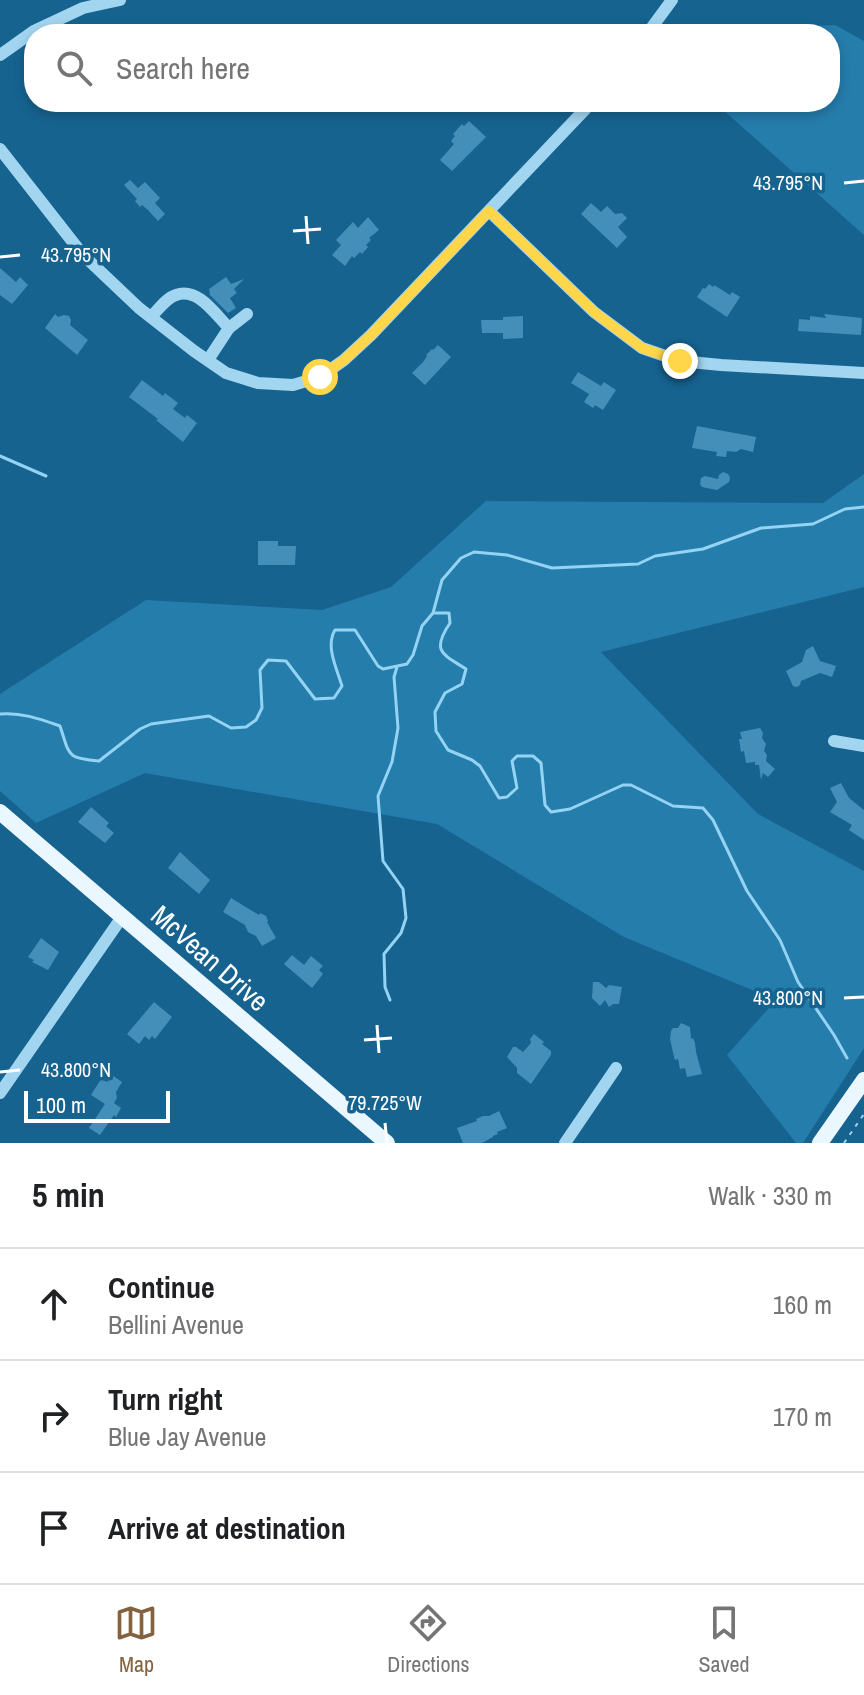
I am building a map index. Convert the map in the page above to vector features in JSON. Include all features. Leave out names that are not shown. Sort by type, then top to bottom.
[{"type":"main road","name":"McVean Drive","points":[[0,812],[387,1143]]},
{"type":"main road","points":[[820,1143],[864,1080]]},
{"type":"street","points":[[49,24],[83,8],[120,0]]},
{"type":"street","points":[[654,24],[672,0]]},
{"type":"street","points":[[0,55],[24,38]]},
{"type":"street","points":[[0,149],[83,255],[151,317],[226,373],[258,383],[293,385],[320,377],[371,335],[583,112]]},
{"type":"street","points":[[489,211],[594,312],[642,348],[680,361],[864,373]]},
{"type":"street","points":[[151,317],[168,299],[177,294],[187,294],[200,297],[229,328]]},
{"type":"street","points":[[208,360],[229,328],[247,314]]},
{"type":"street","points":[[834,741],[864,746]]},
{"type":"street","points":[[0,1093],[122,917]]},
{"type":"street","points":[[565,1143],[616,1068]]},
{"type":"path","points":[[844,1143],[864,1114]]},
{"type":"shaded area","points":[[840,28],[864,41],[864,235],[725,112],[840,112]]},
{"type":"shaded area","points":[[864,474],[864,587],[601,652],[758,814],[864,871],[864,1048],[803,1143],[796,1143],[727,1055],[776,1000],[624,937],[437,824],[145,773],[36,823],[0,791],[0,694],[146,600],[322,610],[391,587],[486,501],[823,503]]},
{"type":"building","points":[[469,121],[486,137],[452,171],[440,160],[454,144],[451,141],[455,136],[453,134]]},
{"type":"building","points":[[130,180],[138,188],[145,182],[160,198],[155,203],[165,214],[158,221],[142,205],[140,207],[124,185]]},
{"type":"building","points":[[591,203],[601,212],[607,206],[615,214],[622,213],[627,218],[618,227],[627,237],[617,248],[581,214]]},
{"type":"building","points":[[368,217],[379,230],[369,238],[368,247],[362,254],[352,256],[345,266],[332,255],[341,245],[336,240],[353,222],[358,228]]},
{"type":"building","points":[[0,268],[16,282],[20,277],[28,285],[12,304],[0,295]]},
{"type":"building","points":[[226,277],[231,284],[244,279],[234,289],[237,293],[230,298],[236,308],[228,313],[210,295],[209,289]]},
{"type":"building","points":[[709,284],[740,297],[727,317],[697,297]]},
{"type":"building","points":[[55,314],[58,317],[69,316],[70,325],[88,340],[77,355],[45,328]]},
{"type":"building","points":[[824,314],[862,318],[861,335],[798,331],[799,319],[810,320],[810,316],[826,318]]},
{"type":"building","points":[[523,316],[523,338],[503,339],[503,333],[482,333],[481,320]]},
{"type":"building","points":[[438,345],[451,357],[425,385],[412,373]]},
{"type":"building","points":[[578,372],[601,386],[604,382],[616,390],[603,410],[584,402],[589,394],[571,383]]},
{"type":"building","points":[[142,380],[178,403],[173,409],[197,423],[183,442],[129,397]]},
{"type":"building","points":[[697,426],[756,437],[753,452],[741,449],[727,451],[726,457],[716,456],[717,452],[692,448]]},
{"type":"building","points":[[723,472],[730,477],[729,482],[717,490],[700,484],[701,478],[718,479]]},
{"type":"building","points":[[258,541],[278,541],[278,546],[296,546],[295,565],[258,565]]},
{"type":"building","points":[[813,646],[820,661],[836,666],[832,677],[820,673],[801,681],[797,687],[793,686],[786,671],[802,662],[806,650]]},
{"type":"building","points":[[760,728],[766,744],[766,761],[775,769],[768,777],[763,773],[761,780],[759,765],[746,763],[739,739],[742,739],[740,732]]},
{"type":"building","points":[[841,783],[849,798],[864,810],[864,840],[849,830],[852,825],[830,812],[837,802],[830,788]]},
{"type":"building","points":[[91,807],[109,823],[106,826],[114,833],[105,843],[78,822]]},
{"type":"building","points":[[180,852],[210,880],[199,894],[168,868]]},
{"type":"building","points":[[231,898],[266,916],[276,938],[262,946],[245,925],[223,912]]},
{"type":"building","points":[[41,938],[59,952],[48,970],[28,957]]},
{"type":"building","points":[[292,955],[304,965],[311,956],[323,966],[319,970],[323,974],[312,988],[284,964]]},
{"type":"building","points":[[593,982],[599,982],[606,988],[609,985],[622,987],[619,1004],[609,1007],[605,1000],[600,1006],[592,998]]},
{"type":"building","points":[[154,1002],[172,1017],[155,1039],[152,1036],[149,1040],[145,1036],[139,1044],[127,1034]]},
{"type":"building","points":[[681,1023],[690,1027],[702,1074],[687,1077],[685,1068],[680,1069],[678,1059],[675,1060],[671,1031]]},
{"type":"building","points":[[534,1034],[544,1042],[542,1044],[551,1051],[551,1055],[531,1084],[517,1073],[517,1068],[507,1057],[513,1047],[523,1052]]},
{"type":"building","points":[[112,1075],[122,1082],[114,1103],[121,1108],[100,1135],[89,1128],[105,1104],[91,1095],[101,1079],[107,1082]]},
{"type":"building","points":[[499,1111],[507,1128],[482,1143],[463,1143],[457,1128]]},
{"type":"waterway","points":[[0,456],[46,476]]},
{"type":"waterway","points":[[0,714],[23,715],[60,726],[71,754],[99,761],[151,724],[209,716],[231,728],[246,727],[256,720],[262,708],[260,670],[268,660],[286,661],[315,699],[334,698],[342,686],[331,643],[335,630],[355,630],[383,669],[407,664],[422,626],[433,613],[442,580],[461,558],[474,552],[507,555],[552,568],[638,564],[655,556],[703,549],[761,528],[813,524],[845,509],[864,507]]},
{"type":"waterway","points":[[433,613],[449,613],[450,623],[440,646],[445,655],[466,669],[462,684],[445,693],[435,712],[436,731],[448,750],[480,766],[499,798],[507,797],[517,788],[512,761],[517,756],[533,756],[541,763],[545,805],[551,812],[570,809],[623,785],[631,785],[673,806],[703,808],[713,820],[747,891],[780,940],[798,982],[847,1058]]},
{"type":"waterway","points":[[390,1000],[385,987],[384,954],[401,933],[406,918],[403,889],[383,861],[378,796],[392,762],[398,728],[394,677],[397,667]]},
{"type":"route","points":[[320,377],[371,335],[489,211],[594,312],[642,348],[680,361]]}]
